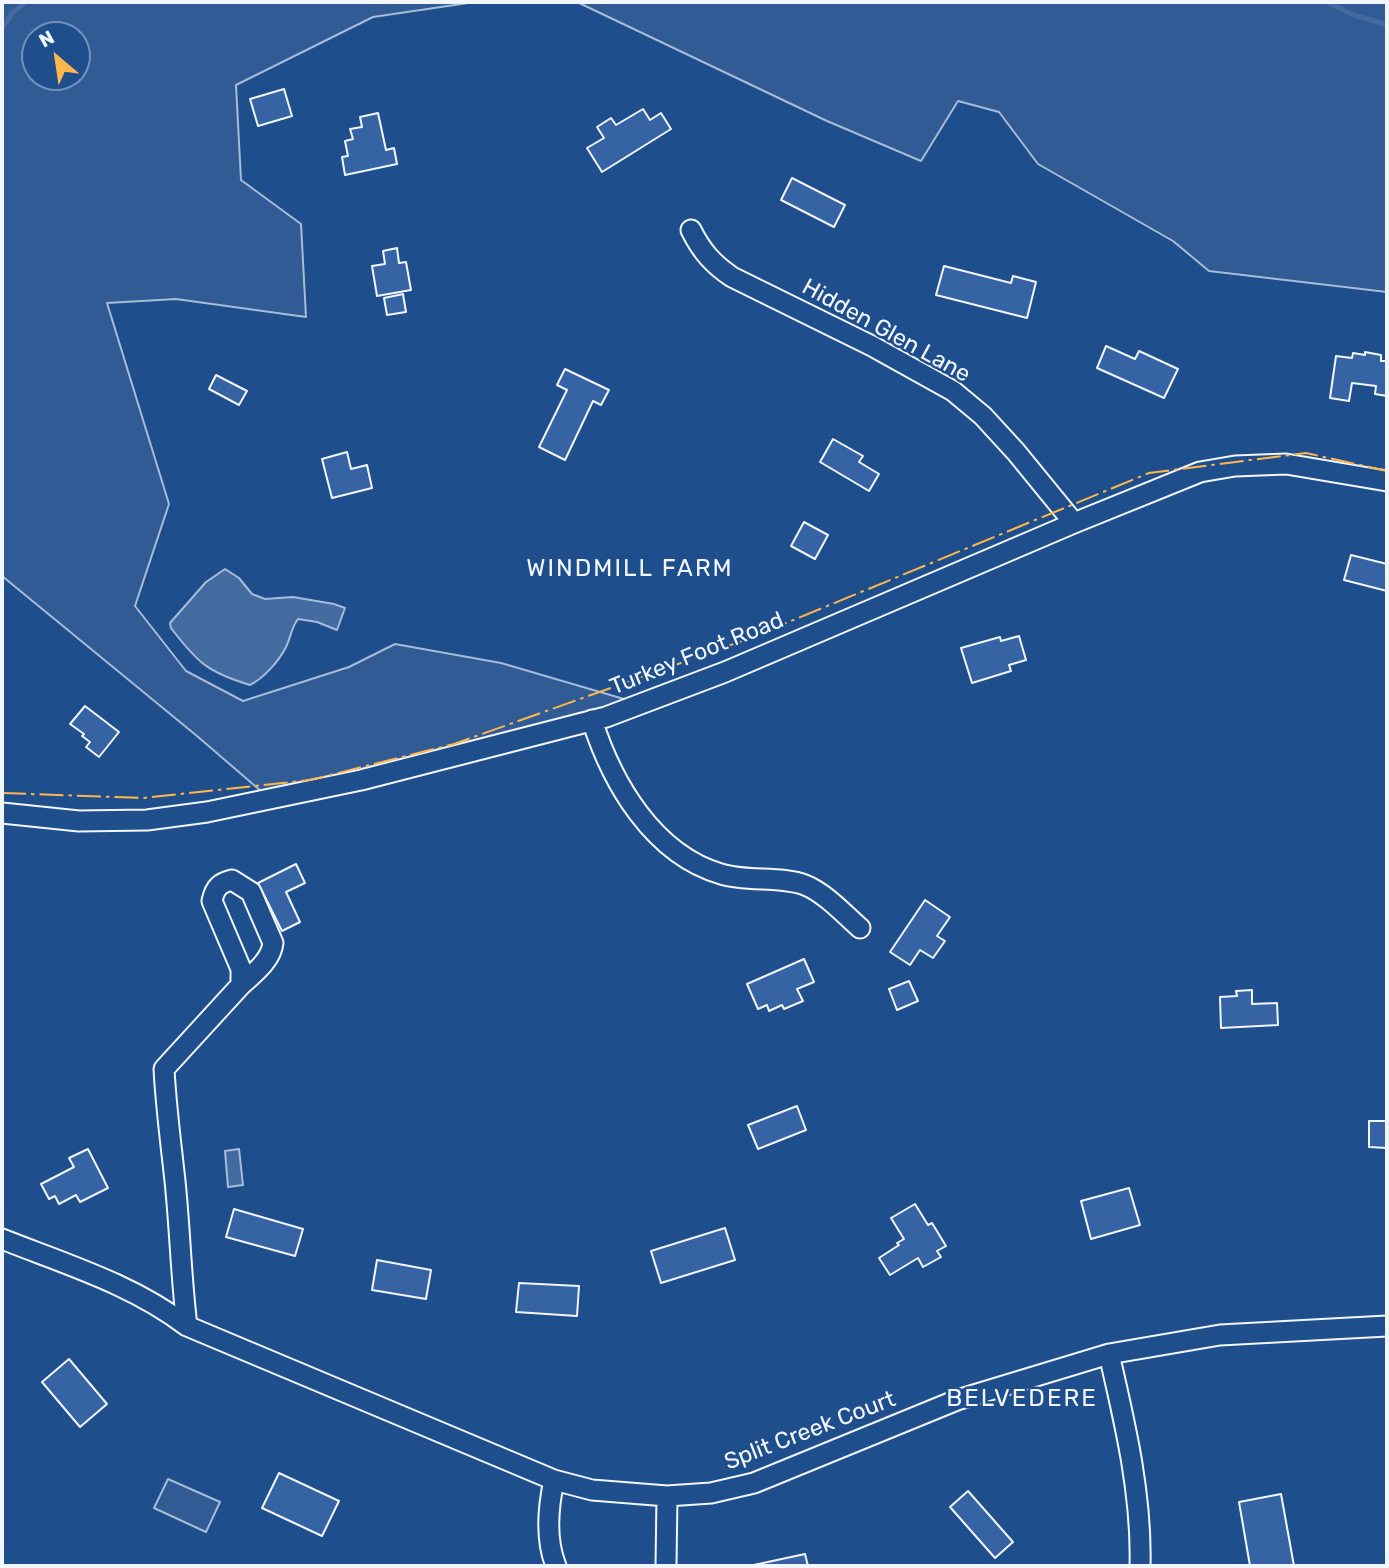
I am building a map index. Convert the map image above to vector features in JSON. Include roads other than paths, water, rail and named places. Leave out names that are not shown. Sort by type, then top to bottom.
[{"type":"street","name":"Hidden Glen Lane","points":[[691,230],[711,262],[732,277],[872,346],[953,391],[983,416],[1016,452],[1074,523]]},
{"type":"street","name":"Turkey Foot Road","points":[[2,813],[79,821],[147,820],[206,812],[361,780],[592,720],[725,672],[1200,472],[1235,466],[1286,464],[1387,481]]},
{"type":"street","points":[[592,720],[602,751],[633,806],[653,830],[680,854],[721,874],[806,885],[860,928]]},
{"type":"street","points":[[187,1326],[164,1069],[262,965],[272,951],[273,943],[251,892],[233,880],[221,883],[214,891],[212,901],[241,970],[241,985]]},
{"type":"street","name":"Split Creek Court","points":[[2,1239],[121,1286],[162,1307],[187,1326],[555,1480],[592,1490],[667,1496],[711,1493],[754,1483],[957,1400],[1109,1354],[1220,1335],[1387,1326]]},
{"type":"street","points":[[1109,1354],[1127,1435],[1136,1493],[1140,1566]]},
{"type":"street","points":[[555,1480],[549,1504],[548,1531],[556,1566]]},
{"type":"street","points":[[666,1566],[667,1496]]},
{"type":"waterway","points":[[2,28],[13,12],[26,2]]},
{"type":"waterway","points":[[1327,2],[1351,14],[1387,25]]},
{"type":"district","name":"WINDMILL FARM","points":[[630,569]]},
{"type":"district","name":"BELVEDERE","points":[[1022,1399]]}]
